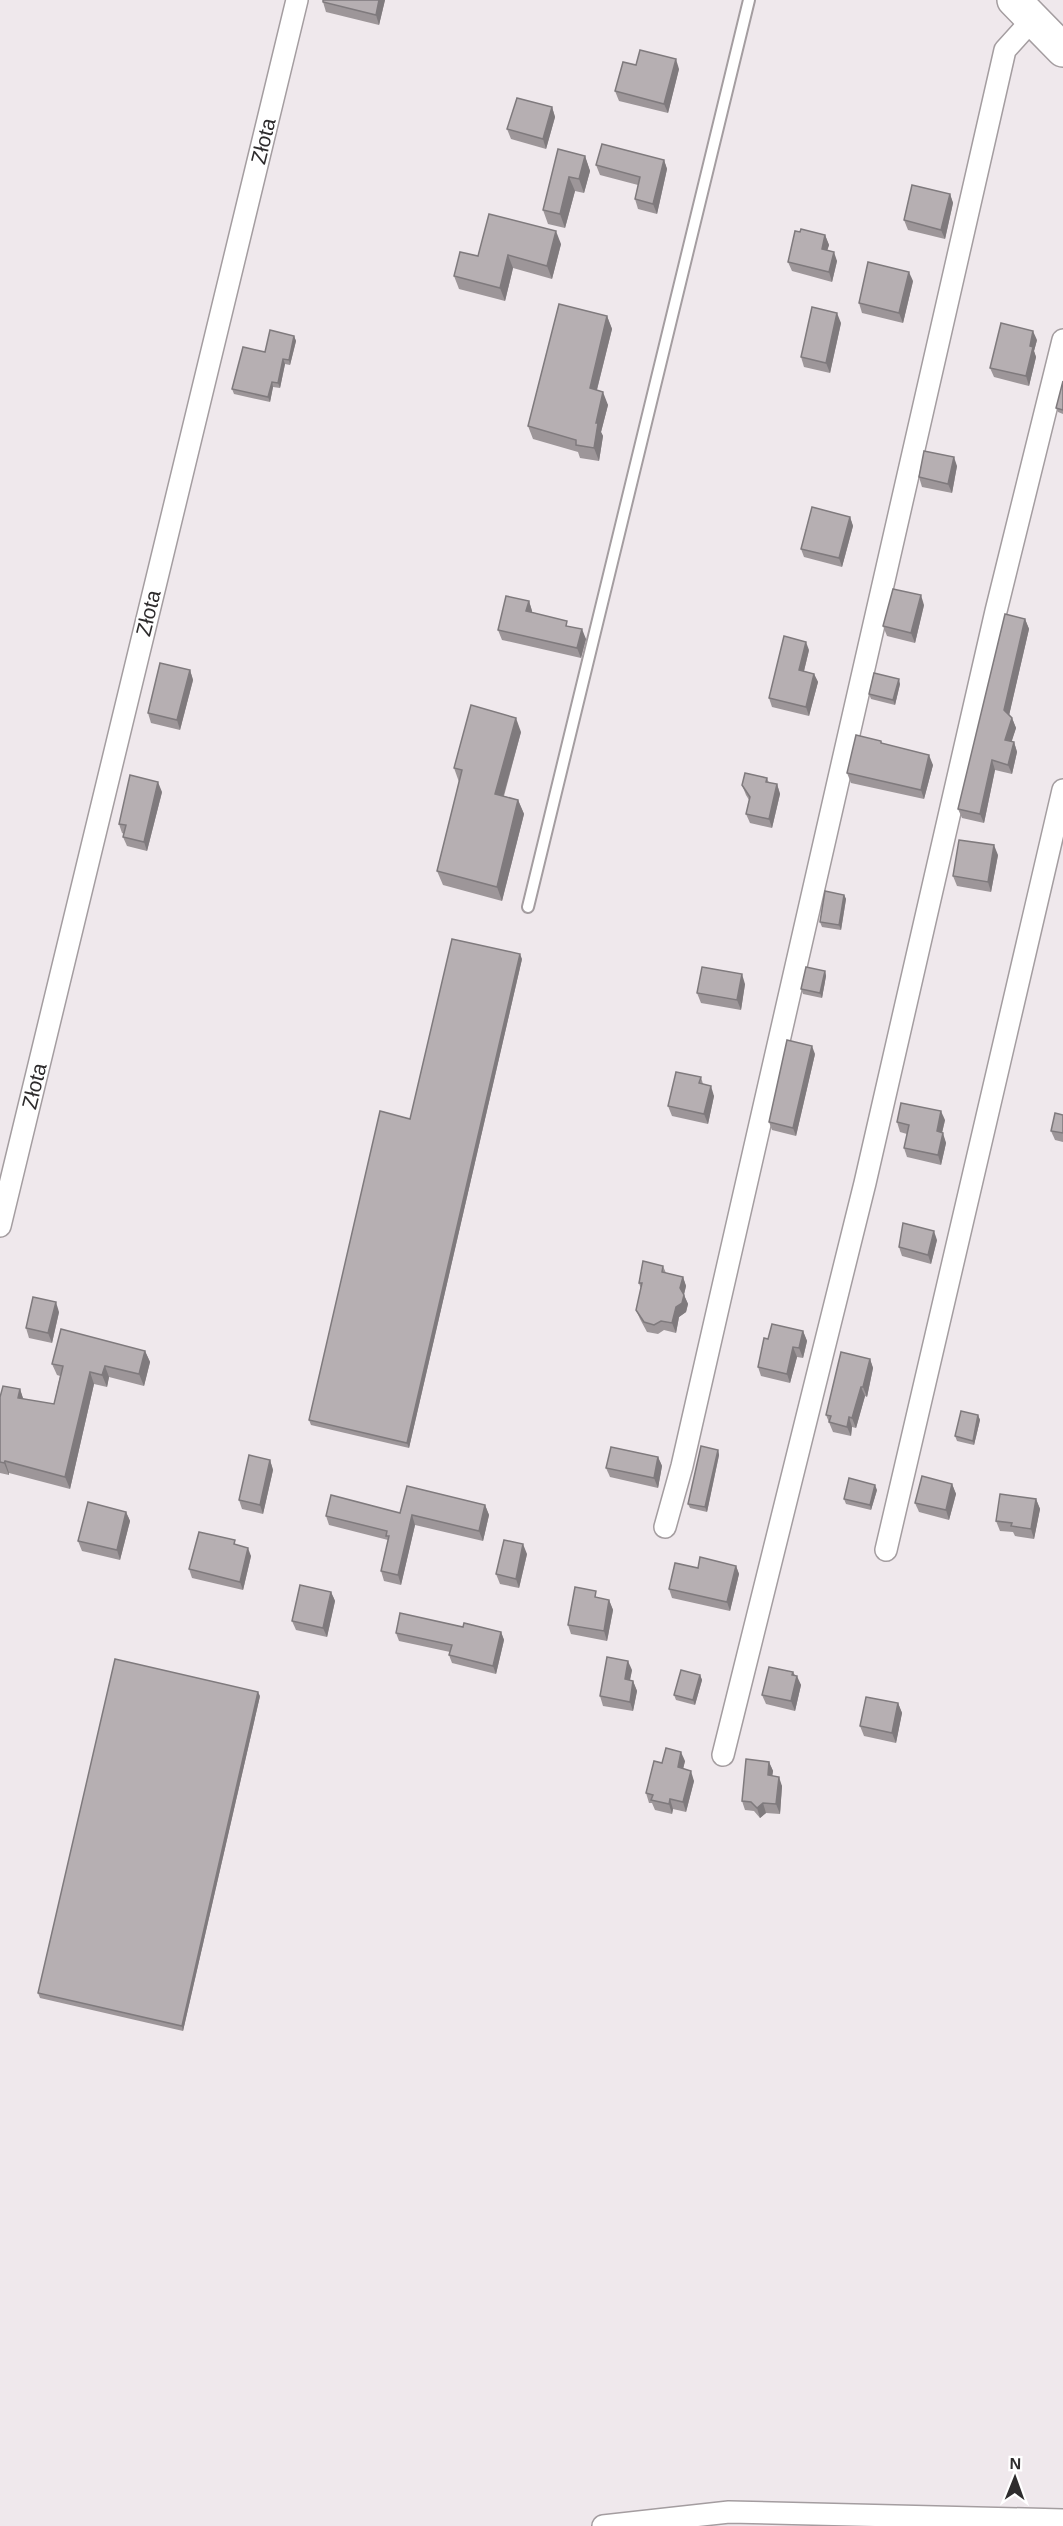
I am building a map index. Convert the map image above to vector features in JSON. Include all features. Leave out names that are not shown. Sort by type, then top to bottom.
[{"type":"main road","points":[[1024,10],[1063,50]]},
{"type":"street","name":"Złota","points":[[0,1226],[297,0]]},
{"type":"street","points":[[665,1527],[682,1466],[1005,50],[1024,10]]},
{"type":"street","points":[[723,1755],[865,1183],[996,611],[1063,340]]},
{"type":"street","points":[[886,1550],[1063,790]]},
{"type":"street","points":[[603,2526],[729,2512],[1063,2520]]},
{"type":"lane","points":[[528,908],[749,0]]},
{"type":"building","points":[[323,0],[379,0],[376,15],[323,2]]},
{"type":"building","points":[[640,50],[676,59],[664,104],[615,91],[623,62],[636,65]]},
{"type":"building","points":[[517,98],[552,107],[543,139],[507,129]]},
{"type":"building","points":[[602,144],[664,160],[653,204],[635,199],[640,177],[596,165]]},
{"type":"building","points":[[558,149],[585,156],[579,179],[569,177],[560,214],[543,210]]},
{"type":"building","points":[[912,185],[950,194],[941,230],[904,220]]},
{"type":"building","points":[[489,214],[556,231],[547,266],[508,255],[500,288],[454,276],[460,252],[478,256]]},
{"type":"building","points":[[801,229],[825,235],[822,249],[834,252],[829,272],[788,262],[795,231],[800,232]]},
{"type":"building","points":[[868,262],[909,272],[899,313],[859,303]]},
{"type":"building","points":[[559,304],[607,316],[590,388],[603,392],[596,423],[598,423],[594,448],[576,445],[576,440],[528,426]]},
{"type":"building","points":[[812,307],[837,313],[826,363],[801,357]]},
{"type":"building","points":[[1001,323],[1033,331],[1030,346],[1033,347],[1026,376],[990,368]]},
{"type":"building","points":[[270,330],[294,336],[289,360],[283,359],[278,383],[272,382],[268,397],[232,389],[243,347],[265,352]]},
{"type":"building","points":[[1063,381],[1063,410],[1056,408]]},
{"type":"building","points":[[924,451],[954,457],[948,484],[919,477]]},
{"type":"building","points":[[812,507],[850,517],[839,558],[801,549]]},
{"type":"building","points":[[893,589],[921,595],[911,633],[883,626]]},
{"type":"building","points":[[506,596],[529,601],[526,611],[567,621],[566,626],[582,629],[577,648],[498,630]]},
{"type":"building","points":[[1005,614],[1025,619],[1004,710],[1012,718],[1005,740],[1014,742],[1008,765],[992,760],[980,814],[958,809]]},
{"type":"building","points":[[784,636],[806,642],[799,670],[814,674],[806,707],[769,698]]},
{"type":"building","points":[[160,663],[190,670],[177,720],[148,713]]},
{"type":"building","points":[[874,673],[899,679],[893,700],[869,694]]},
{"type":"building","points":[[471,705],[516,718],[495,794],[518,800],[497,887],[437,871],[462,770],[454,768]]},
{"type":"building","points":[[856,735],[929,755],[921,790],[847,773]]},
{"type":"building","points":[[745,773],[767,778],[766,782],[777,784],[769,819],[746,814],[750,797],[742,785]]},
{"type":"building","points":[[130,775],[158,782],[144,842],[123,837],[126,825],[119,824]]},
{"type":"building","points":[[959,840],[994,845],[988,882],[953,876]]},
{"type":"building","points":[[825,891],[844,895],[839,925],[820,922]]},
{"type":"building","points":[[452,939],[520,954],[407,1443],[309,1420],[380,1111],[410,1119]]},
{"type":"building","points":[[702,967],[742,974],[737,1000],[697,993]]},
{"type":"building","points":[[806,967],[825,971],[820,993],[801,989]]},
{"type":"building","points":[[787,1040],[812,1046],[793,1128],[769,1122]]},
{"type":"building","points":[[676,1072],[701,1077],[699,1083],[711,1086],[704,1114],[668,1106]]},
{"type":"building","points":[[901,1103],[941,1111],[937,1131],[943,1133],[938,1155],[904,1148],[909,1125],[897,1122]]},
{"type":"building","points":[[1055,1113],[1063,1115],[1063,1133],[1051,1131]]},
{"type":"building","points":[[903,1223],[934,1231],[928,1255],[899,1247]]},
{"type":"building","points":[[643,1261],[663,1266],[662,1272],[683,1277],[680,1288],[684,1295],[682,1303],[676,1307],[672,1323],[661,1321],[654,1325],[644,1322],[636,1310],[642,1283],[639,1283]]},
{"type":"building","points":[[33,1297],[56,1302],[48,1333],[26,1328]]},
{"type":"building","points":[[772,1324],[803,1331],[799,1348],[793,1347],[787,1374],[758,1367],[764,1338],[768,1339]]},
{"type":"building","points":[[61,1329],[145,1351],[139,1374],[105,1366],[102,1375],[90,1372],[65,1477],[5,1461],[0,1462],[0,1397],[3,1386],[20,1389],[18,1398],[54,1404],[63,1366],[52,1364]]},
{"type":"building","points":[[841,1352],[870,1359],[863,1387],[861,1387],[852,1418],[849,1417],[847,1427],[829,1422],[831,1416],[826,1415]]},
{"type":"building","points":[[961,1411],[978,1415],[973,1441],[955,1436]]},
{"type":"building","points":[[701,1446],[718,1450],[705,1507],[688,1504]]},
{"type":"building","points":[[611,1447],[658,1457],[654,1478],[606,1468]]},
{"type":"building","points":[[249,1455],[270,1460],[260,1505],[239,1500]]},
{"type":"building","points":[[922,1476],[952,1484],[946,1510],[915,1503]]},
{"type":"building","points":[[849,1478],[875,1485],[870,1505],[844,1499]]},
{"type":"building","points":[[407,1486],[485,1505],[479,1531],[412,1515],[398,1575],[381,1571],[389,1536],[386,1536],[387,1531],[326,1516],[331,1495],[400,1513]]},
{"type":"building","points":[[1000,1494],[1036,1499],[1031,1529],[996,1521]]},
{"type":"building","points":[[88,1502],[126,1512],[117,1550],[78,1541]]},
{"type":"building","points":[[199,1532],[235,1540],[234,1544],[248,1548],[240,1582],[189,1569]]},
{"type":"building","points":[[504,1540],[523,1544],[516,1579],[496,1574]]},
{"type":"building","points":[[700,1557],[736,1566],[727,1602],[669,1589],[675,1563],[698,1568]]},
{"type":"building","points":[[300,1585],[331,1592],[323,1628],[292,1621]]},
{"type":"building","points":[[575,1587],[596,1591],[595,1597],[609,1600],[604,1631],[568,1625]]},
{"type":"building","points":[[400,1613],[463,1627],[464,1623],[501,1632],[493,1666],[449,1655],[452,1645],[396,1633]]},
{"type":"building","points":[[607,1657],[628,1661],[625,1679],[633,1681],[630,1702],[600,1696]]},
{"type":"building","points":[[115,1659],[258,1692],[182,2026],[38,1993]]},
{"type":"building","points":[[769,1667],[793,1672],[792,1675],[797,1676],[791,1701],[762,1695]]},
{"type":"building","points":[[681,1670],[700,1675],[693,1700],[674,1695]]},
{"type":"building","points":[[866,1697],[898,1703],[892,1733],[860,1726]]},
{"type":"building","points":[[666,1748],[681,1752],[678,1767],[691,1771],[683,1802],[670,1799],[669,1804],[651,1800],[653,1795],[646,1793],[654,1761],[662,1763]]},
{"type":"building","points":[[746,1759],[769,1762],[768,1775],[779,1777],[776,1804],[763,1803],[757,1808],[751,1802],[742,1801]]}]
